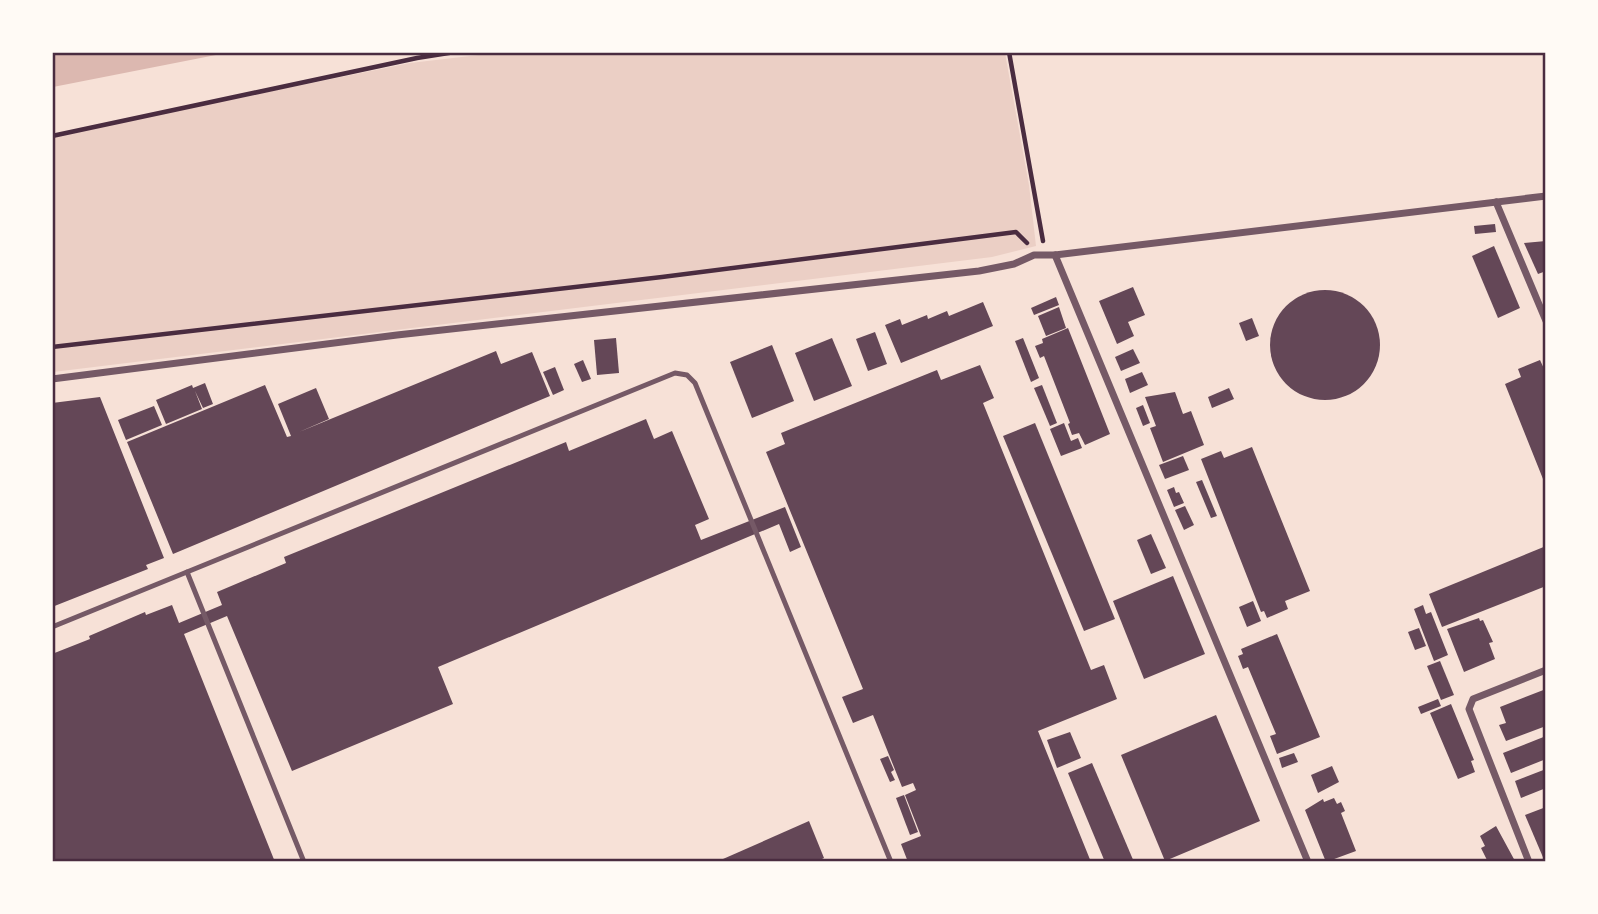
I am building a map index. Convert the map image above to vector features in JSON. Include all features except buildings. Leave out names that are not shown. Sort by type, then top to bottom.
[{"type":"street","points":[[52,379],[397,335],[979,271],[1014,264],[1034,256],[1545,196]]},
{"type":"street","points":[[1496,202],[1545,321]]},
{"type":"street","points":[[1055,255],[1308,862]]},
{"type":"street","points":[[1529,862],[1469,709],[1473,699],[1545,670]]},
{"type":"lane","points":[[52,627],[675,373],[687,375],[695,383],[891,862]]},
{"type":"lane","points":[[187,572],[304,862]]},
{"type":"path","points":[[52,136],[455,52]]},
{"type":"path","points":[[1009,52],[1044,245],[1055,255]]},
{"type":"path","points":[[52,347],[662,277],[1016,232],[1026,241],[1034,256]]},
{"type":"shaded area","points":[[53,52],[226,52],[226,53],[53,87]]},
{"type":"shaded area","points":[[496,53],[1005,53],[1029,185],[1036,246],[992,257],[53,372],[52,136],[410,63]]}]
